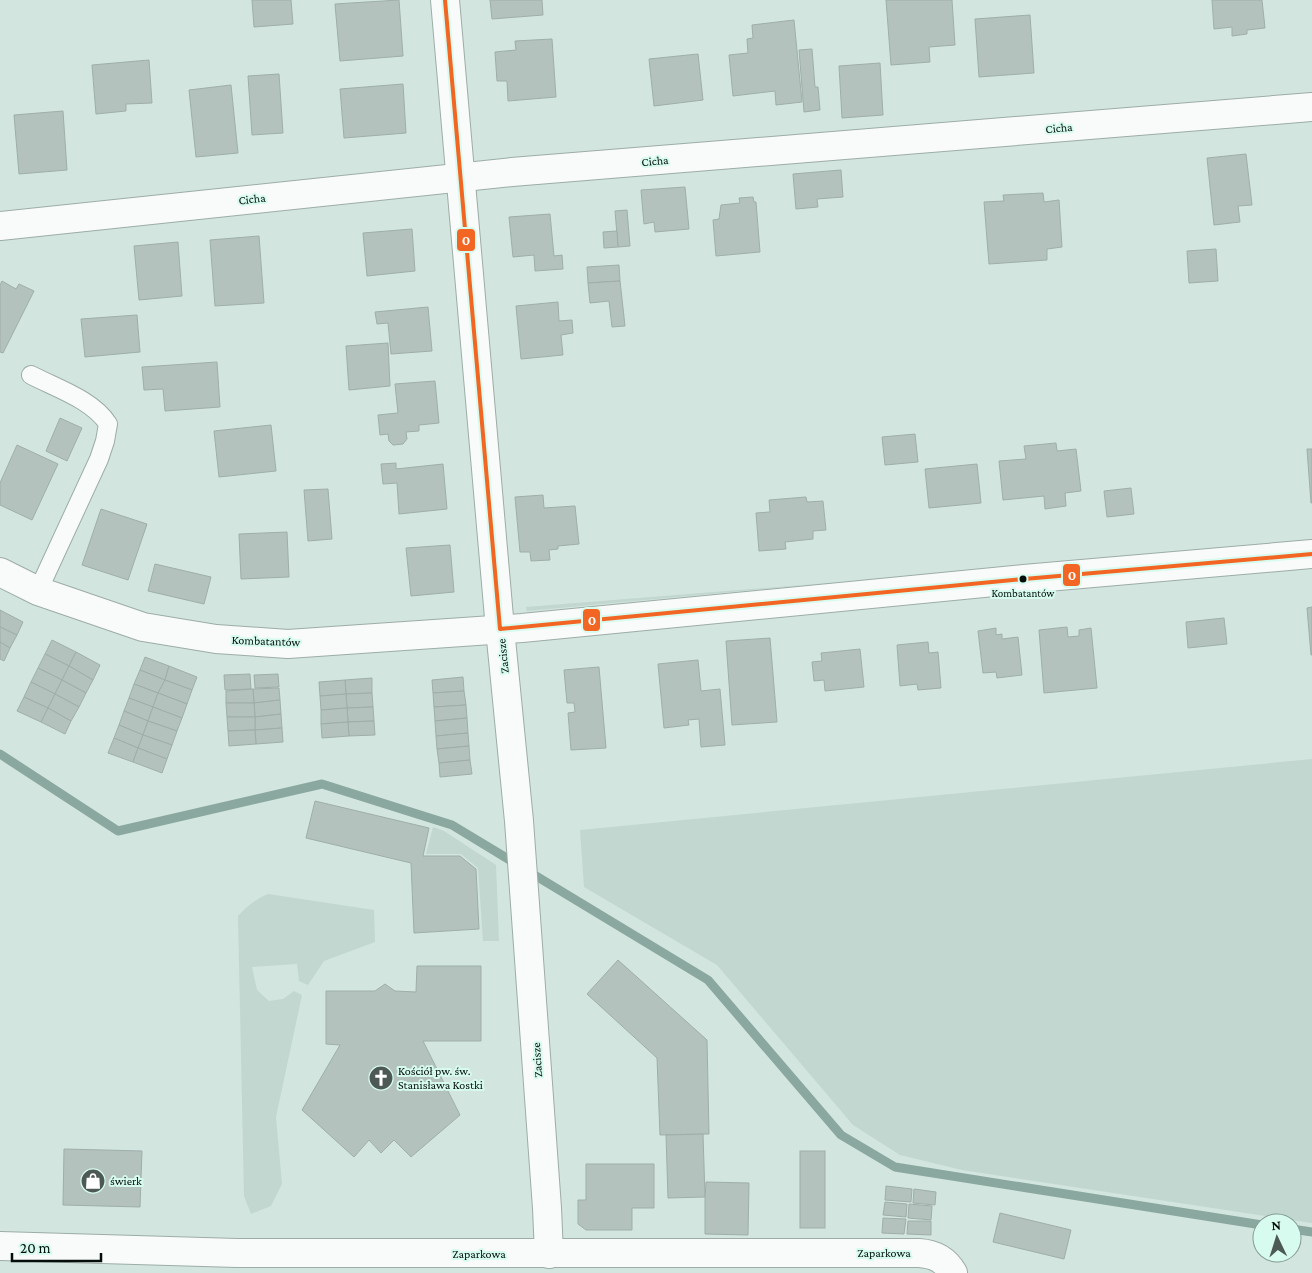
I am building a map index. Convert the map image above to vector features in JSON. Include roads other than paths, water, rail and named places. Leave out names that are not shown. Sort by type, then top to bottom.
[{"type":"street","name":"Zacisze","points":[[445,0],[500,629],[520,821],[549,1254]]},
{"type":"street","name":"Cicha","points":[[0,226],[532,171],[1312,108]]},
{"type":"street","name":"Kombatantów","points":[[0,572],[38,591],[143,627],[216,639],[288,644],[500,629],[1014,580],[1312,554]]},
{"type":"street","name":"Zaparkowa","points":[[0,1246],[237,1253],[919,1253],[937,1257],[952,1272]]},
{"type":"lane","points":[[31,375],[90,405],[103,416],[108,424],[99,459],[38,591]]},
{"type":"waterway","points":[[0,754],[118,831],[322,784],[452,825],[708,980],[841,1135],[895,1167],[1252,1223]]},
{"type":"waterway","points":[[1302,1230],[1312,1232]]},
{"type":"place","name":"Kombatantów","points":[[1023,579]]},
{"type":"place","name":"Kościół pw. św. Stanisława Kostki","points":[[381,1078]]},
{"type":"place","name":"świerk","points":[[93,1181]]}]
